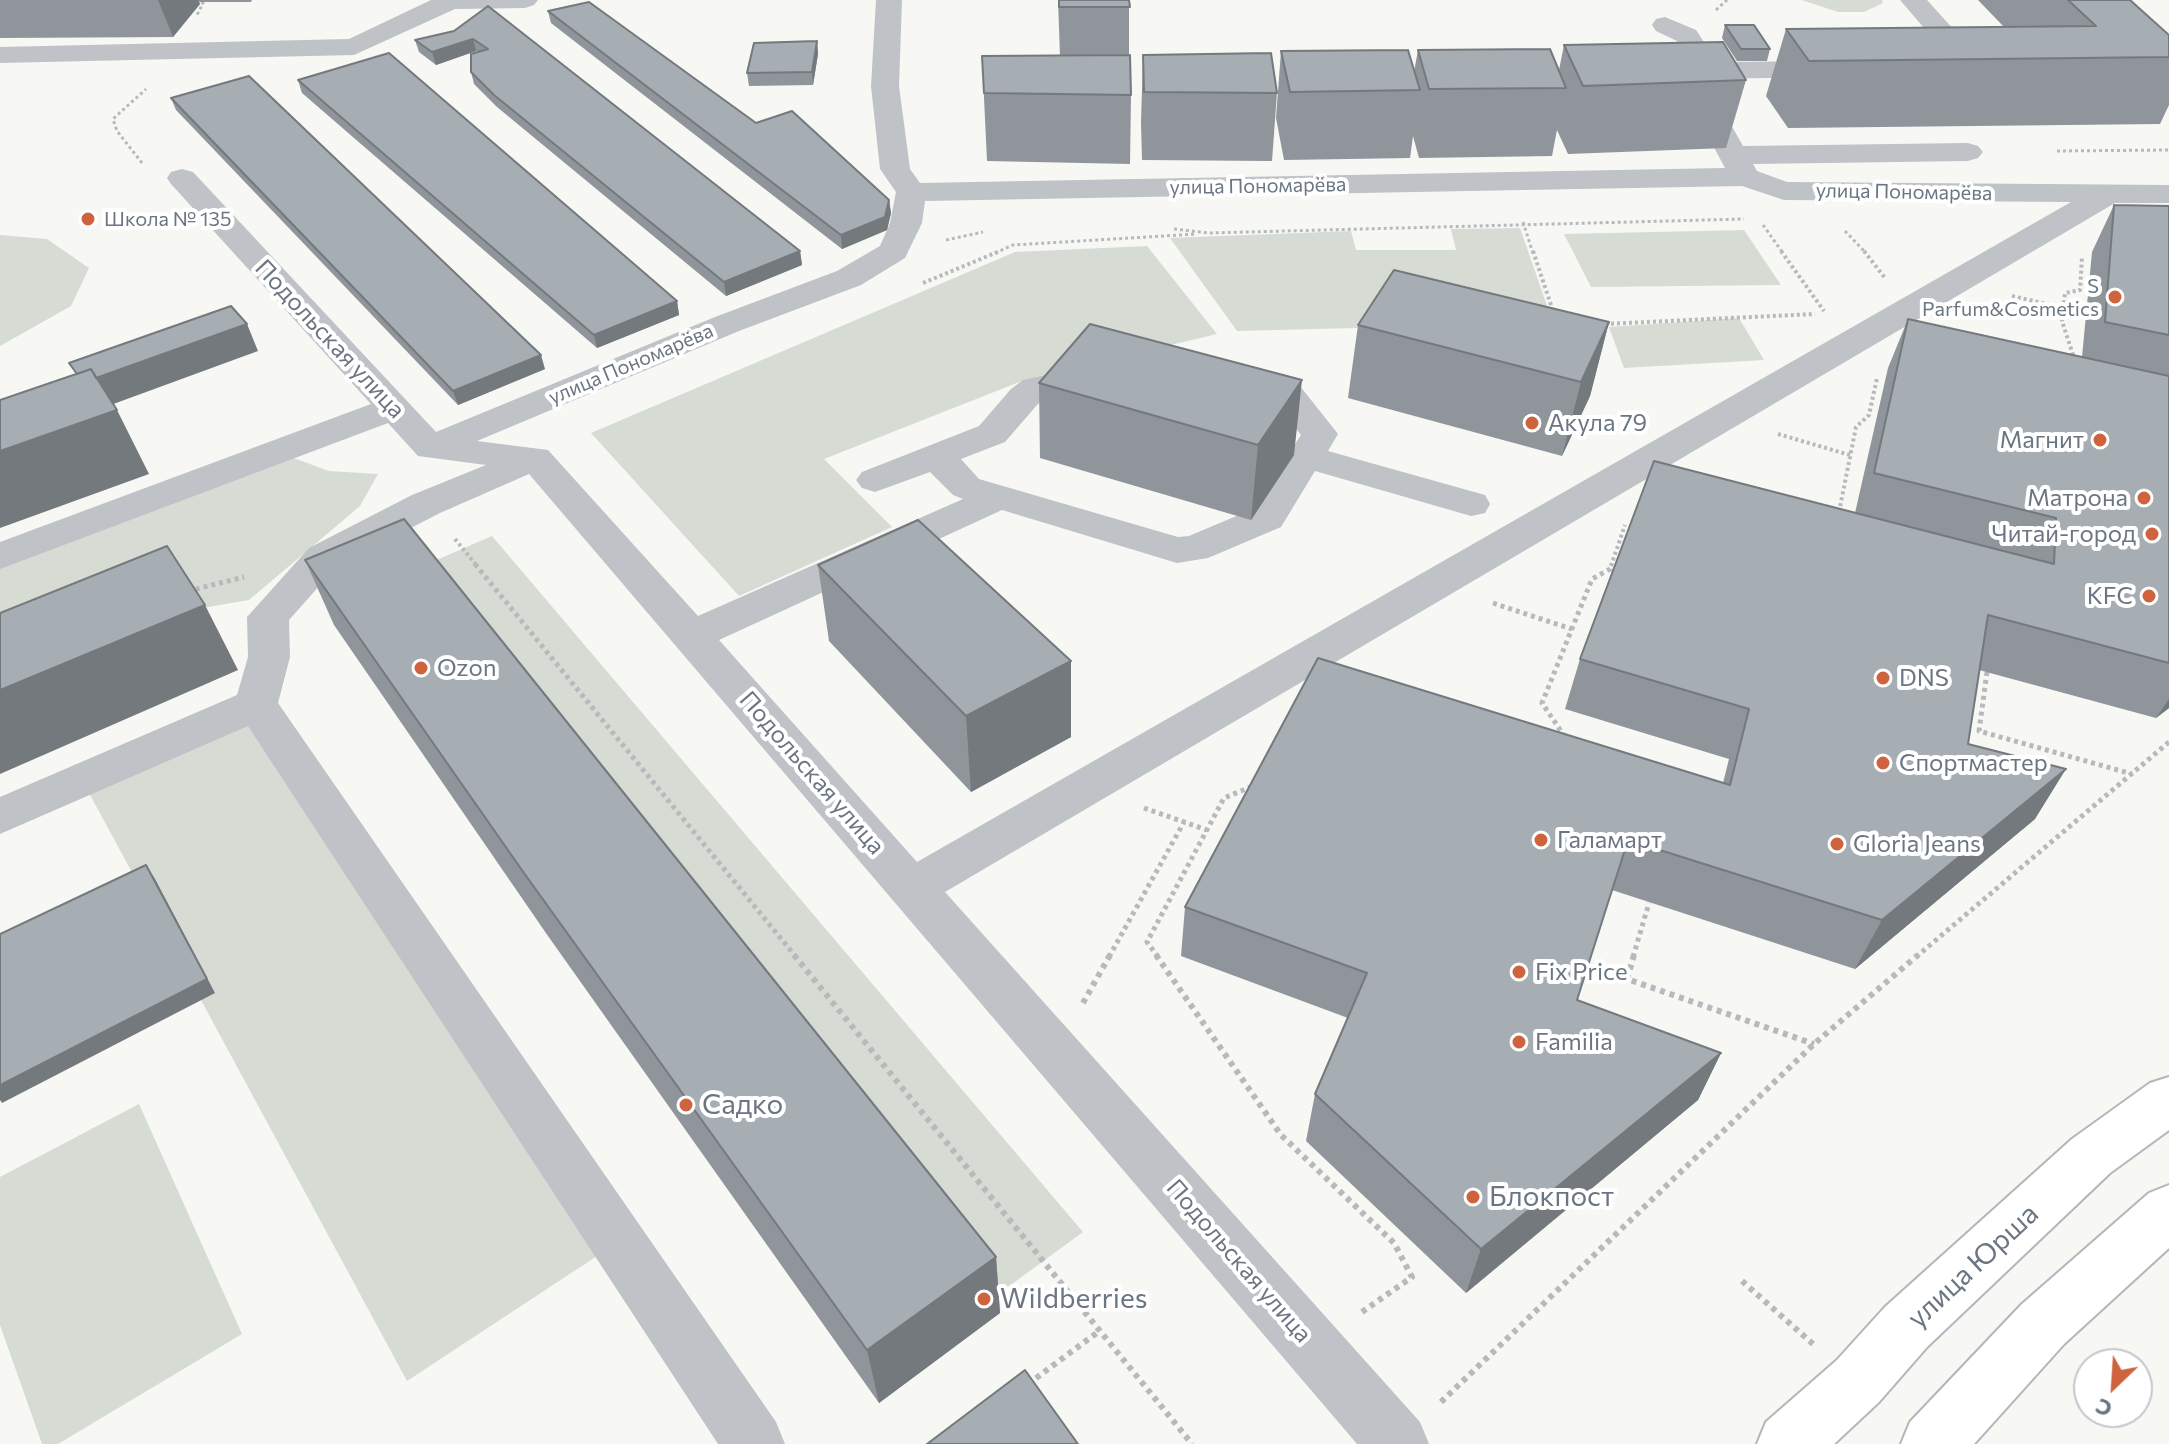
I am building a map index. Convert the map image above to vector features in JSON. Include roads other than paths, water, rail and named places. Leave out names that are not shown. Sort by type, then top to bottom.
[{"type":"main road","name":"улица Юрша","points":[[1788,1444],[1858,1381],[1906,1327],[2091,1156],[2169,1100]]},
{"type":"main road","points":[[1932,1444],[2043,1324],[2169,1211]]},
{"type":"street","points":[[0,55],[354,47],[450,1],[525,0]]},
{"type":"street","points":[[889,0],[885,86],[895,169],[911,192]]},
{"type":"street","points":[[1913,0],[1973,68],[1943,68]]},
{"type":"street","points":[[1665,25],[1687,36],[1709,71]]},
{"type":"street","points":[[1775,39],[1796,70]]},
{"type":"street","points":[[1855,69],[1687,71],[1739,166],[1968,152]]},
{"type":"street","name":"улица Пономарёва","points":[[431,448],[727,324],[849,278],[894,251],[906,223],[911,192],[1739,166],[1784,191],[2169,194]]},
{"type":"street","name":"Подольская улица","points":[[182,178],[431,448]]},
{"type":"street","points":[[912,888],[2108,194]]},
{"type":"street","points":[[875,480],[992,434],[1024,397],[1036,388],[1128,368]]},
{"type":"street","points":[[936,456],[966,487],[1155,545],[1177,550],[1194,549],[1267,518],[1320,434],[1293,397],[1283,389],[1215,368]]},
{"type":"street","points":[[0,556],[394,408]]},
{"type":"street","points":[[431,448],[535,458]]},
{"type":"street","points":[[1306,457],[1471,504]]},
{"type":"street","points":[[535,458],[426,504],[323,557],[268,617],[269,657],[256,704],[754,1444]]},
{"type":"street","name":"Подольская улица","points":[[535,458],[1397,1443]]},
{"type":"street","points":[[691,636],[999,497]]},
{"type":"street","points":[[0,816],[256,704]]},
{"type":"place","name":"Школа № 135","points":[[88,219]]},
{"type":"place","name":"S Parfum&Cosmetics","points":[[2115,297]]},
{"type":"place","name":"Акула 79","points":[[1532,423]]},
{"type":"place","name":"Магнит","points":[[2100,440]]},
{"type":"place","name":"Матрона","points":[[2144,498]]},
{"type":"place","name":"Читай-город","points":[[2152,534]]},
{"type":"place","name":"KFC","points":[[2149,596]]},
{"type":"place","name":"Ozon","points":[[421,668]]},
{"type":"place","name":"DNS","points":[[1883,678]]},
{"type":"place","name":"Спортмастер","points":[[1883,763]]},
{"type":"place","name":"Галамарт","points":[[1541,840]]},
{"type":"place","name":"Gloria Jeans","points":[[1837,844]]},
{"type":"place","name":"Fix Price","points":[[1519,972]]},
{"type":"place","name":"Familia","points":[[1519,1042]]},
{"type":"place","name":"Садко","points":[[686,1105]]},
{"type":"place","name":"Блокпост","points":[[1473,1197]]},
{"type":"place","name":"Wildberries","points":[[984,1299]]}]
